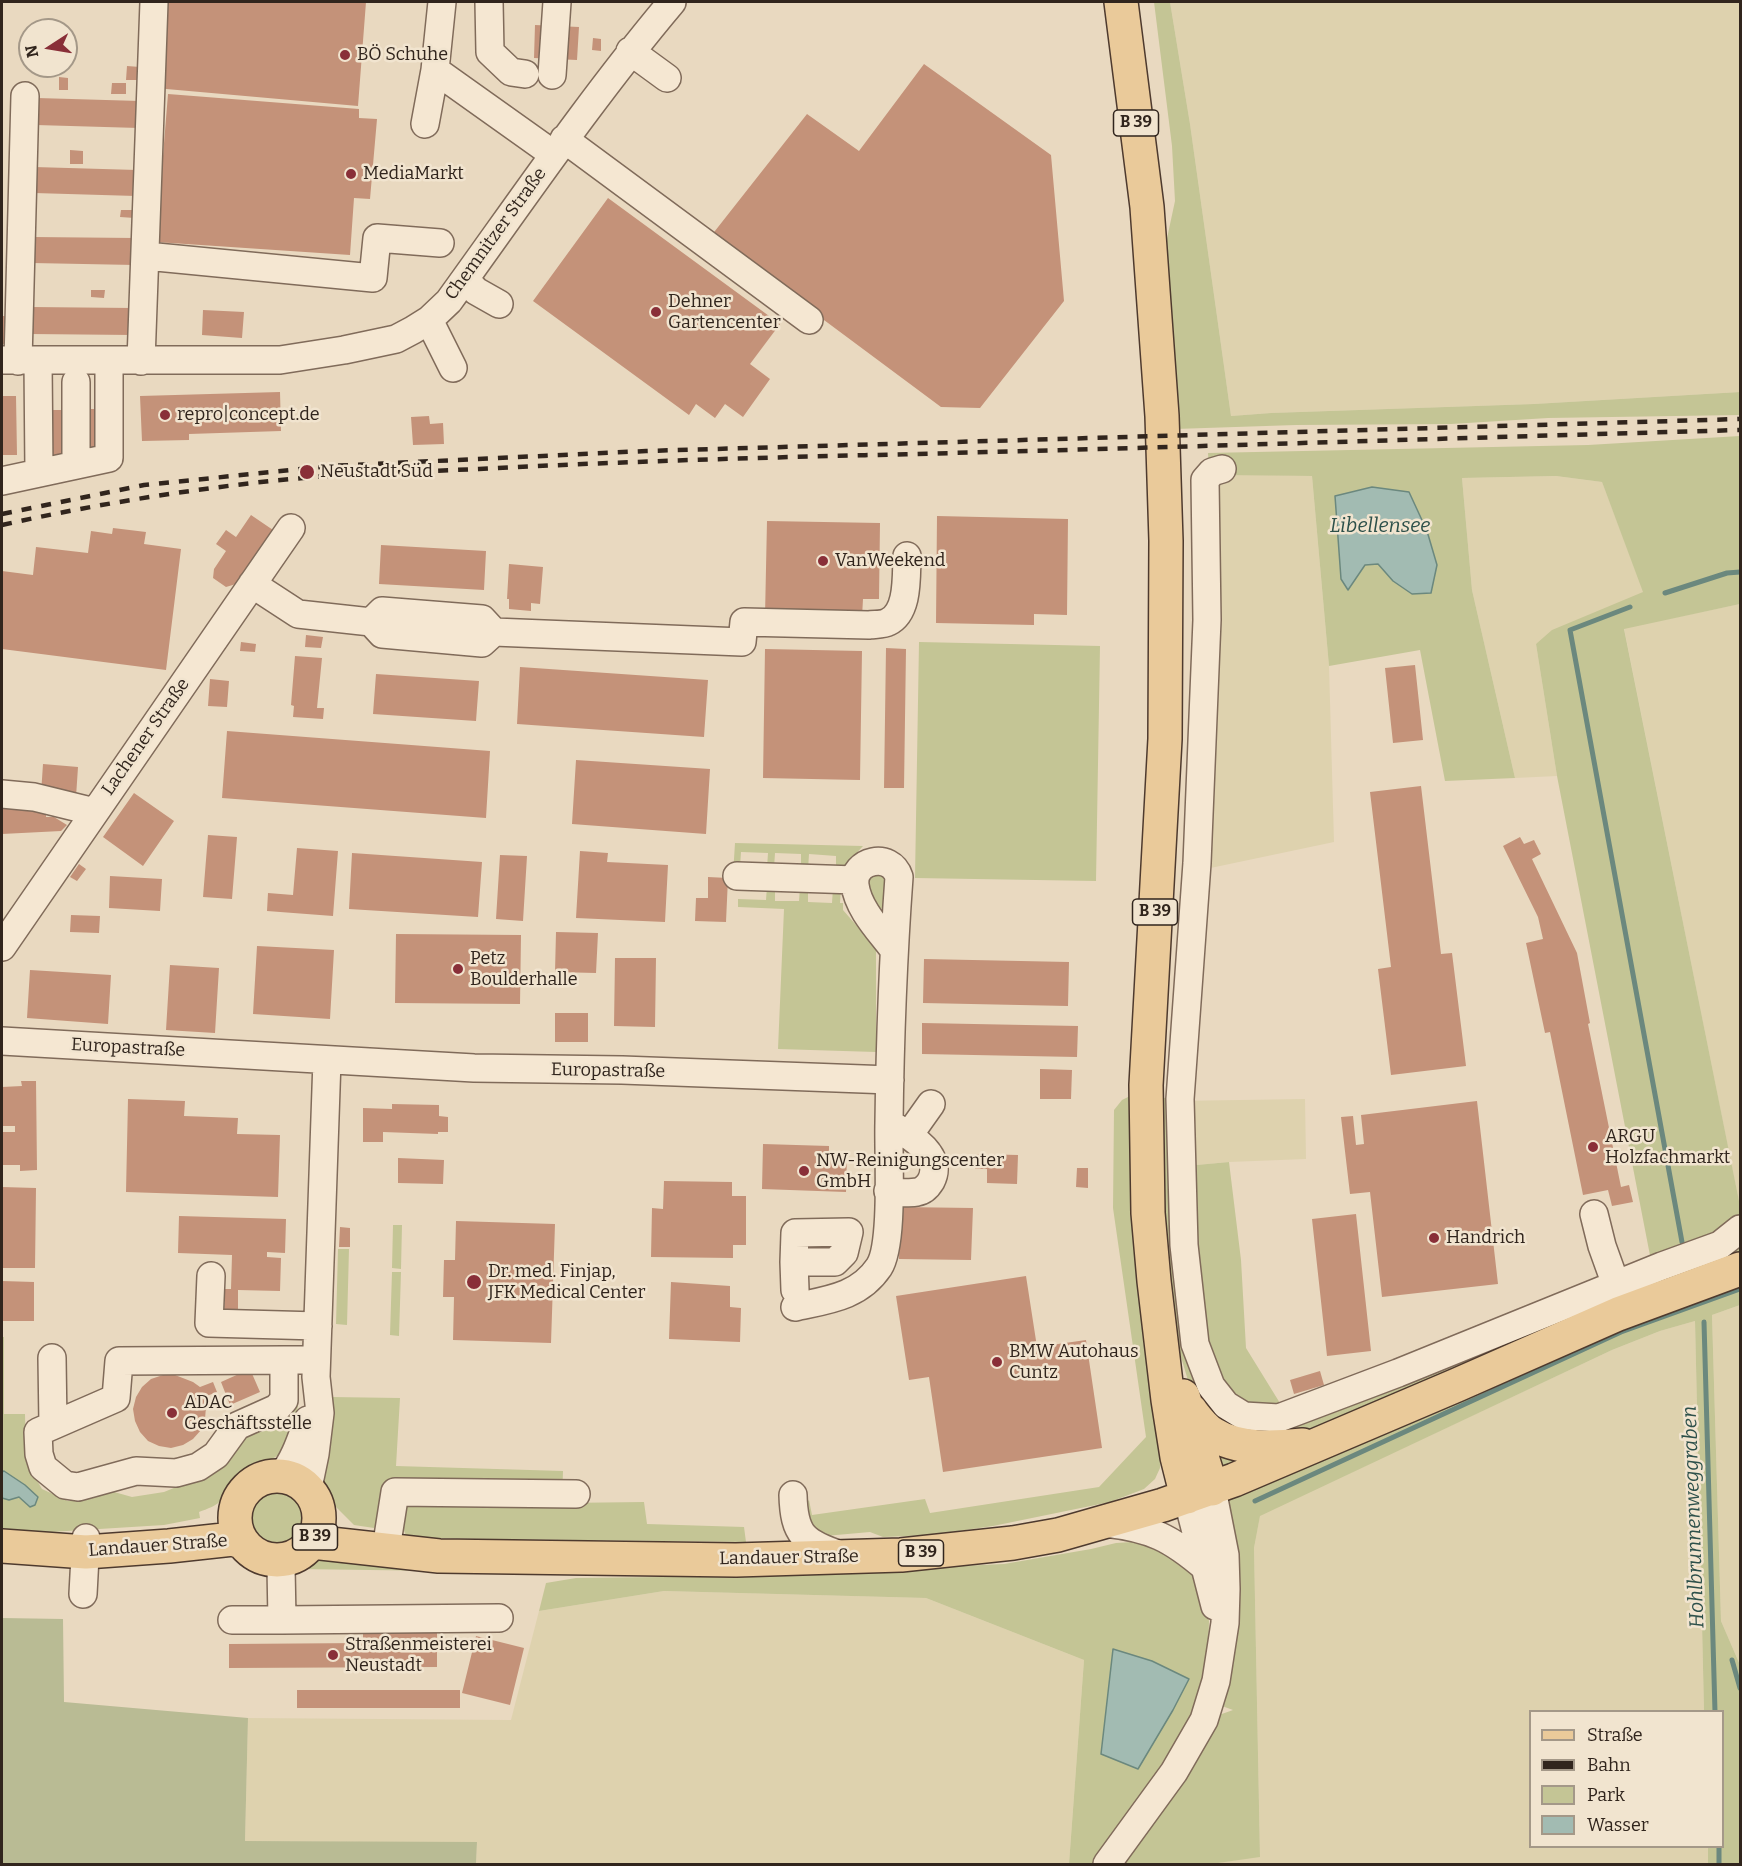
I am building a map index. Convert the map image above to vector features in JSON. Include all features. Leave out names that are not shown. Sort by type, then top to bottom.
[{"type":"main road","name":"B 39","points":[[1121,2],[1147,207],[1159,369],[1167,609],[1165,739],[1146,1085],[1145,1147],[1148,1213],[1154,1281],[1177,1457],[1199,1493]]},
{"type":"main road","points":[[1187,1407],[1214,1435],[1228,1441],[1250,1446],[1277,1447],[1331,1440],[1618,1314],[1740,1269]]},
{"type":"main road","name":"B 39","points":[[1162,1338],[1187,1407],[1199,1493]]},
{"type":"main road","name":"Landauer Straße","points":[[316,1531],[386,1549],[438,1556],[736,1560],[901,1555],[1013,1543],[1058,1535],[1103,1523],[1199,1493],[1331,1440]]},
{"type":"main road","name":"Landauer Straße","points":[[279,1561],[268,1560],[249,1550],[238,1526],[239,1498],[257,1480],[269,1476],[295,1482]]},
{"type":"main road","name":"B 39","points":[[279,1561],[298,1555],[316,1531],[319,1509],[315,1498],[295,1482]]},
{"type":"main road","name":"Landauer Straße","points":[[2,1546],[86,1545],[208,1521],[238,1526]]},
{"type":"street","points":[[141,361],[154,2]]},
{"type":"street","points":[[425,124],[435,70],[442,2]]},
{"type":"street","points":[[489,2],[490,52],[511,72],[525,74]]},
{"type":"street","points":[[552,75],[556,2]]},
{"type":"street","name":"Chemnitzer Straße","points":[[24,366],[109,371],[141,361],[280,360],[344,351],[396,339],[413,330],[429,320],[449,301],[558,147],[630,51],[672,2]]},
{"type":"street","points":[[630,51],[667,78]]},
{"type":"street","points":[[435,70],[558,147],[809,320]]},
{"type":"street","points":[[26,96],[24,366],[39,473]]},
{"type":"street","points":[[146,256],[373,278],[377,238],[440,243]]},
{"type":"street","points":[[465,279],[476,291],[499,304]]},
{"type":"street","points":[[429,320],[453,368]]},
{"type":"street","points":[[2,481],[109,458],[109,371],[76,382],[24,366]]},
{"type":"street","points":[[76,382],[76,465]]},
{"type":"street","points":[[1222,469],[1212,472],[1205,480],[1206,643],[1197,863],[1180,1099],[1184,1245],[1195,1344],[1211,1386],[1226,1405],[1244,1416],[1279,1419],[1720,1245],[1740,1229]]},
{"type":"street","name":"Lachener Straße","points":[[2,947],[291,528]]},
{"type":"street","points":[[252,584],[298,614],[371,622],[382,611],[482,619],[494,632],[742,642],[744,622],[869,625],[887,622],[900,612],[905,588],[907,556]]},
{"type":"street","points":[[2,794],[34,797],[95,812]]},
{"type":"street","points":[[794,1262],[795,1299],[847,1295],[863,1286],[879,1267],[884,1255],[887,1238],[888,1191],[899,1129],[890,1080],[899,877],[896,869],[889,863],[880,861],[870,863],[857,873],[855,887],[860,901],[894,950]]},
{"type":"street","points":[[737,876],[855,880]]},
{"type":"street","name":"Europastraße","points":[[2,1041],[327,1060],[460,1058],[622,1070],[890,1080]]},
{"type":"street","points":[[295,1482],[315,1454],[320,1413],[316,1369],[327,1060]]},
{"type":"street","points":[[899,1129],[931,1104]]},
{"type":"street","points":[[888,1191],[918,1192],[925,1188],[932,1179],[933,1166],[928,1152],[899,1129]]},
{"type":"street","points":[[1594,1214],[1602,1246],[1616,1285]]},
{"type":"street","points":[[211,1276],[209,1323],[318,1326]]},
{"type":"street","points":[[52,1358],[53,1425]]},
{"type":"street","points":[[284,1360],[284,1400],[277,1408],[237,1426],[216,1455],[198,1467],[176,1473],[136,1471],[78,1487],[65,1485],[44,1467],[39,1454],[38,1432],[116,1398],[119,1361],[284,1360],[316,1369]]},
{"type":"street","points":[[386,1549],[395,1492],[576,1494]]},
{"type":"street","points":[[1199,1493],[1206,1568],[1214,1597],[1220,1656]]},
{"type":"street","points":[[1107,1864],[1174,1772],[1204,1720],[1216,1681],[1225,1612],[1225,1556],[1199,1493]]},
{"type":"street","points":[[736,1560],[768,1550],[778,1544],[788,1530],[794,1506],[798,1529],[808,1540],[822,1549],[845,1557]]},
{"type":"street","points":[[1103,1523],[1132,1526],[1159,1535],[1184,1549],[1206,1568]]},
{"type":"street","points":[[83,1594],[86,1545]]},
{"type":"street","points":[[279,1561],[282,1620]]},
{"type":"street","points":[[232,1620],[499,1618]]},
{"type":"shaded area","points":[[1170,2],[1740,2],[1740,392],[1534,404],[1231,416],[1190,124]]},
{"type":"shaded area","points":[[1223,474],[1312,476],[1329,666],[1334,842],[1201,870],[1210,482]]},
{"type":"shaded area","points":[[1556,476],[1602,482],[1644,592],[1536,644],[1557,776],[1515,778],[1472,590],[1462,478]]},
{"type":"shaded area","points":[[1740,604],[1740,1207],[1624,628]]},
{"type":"shaded area","points":[[1305,1099],[1306,1159],[1175,1167],[1175,1101]]},
{"type":"shaded area","points":[[1740,1305],[1740,1665],[1721,1621],[1712,1315]]},
{"type":"shaded area","points":[[1695,1321],[1704,1710],[1529,1710],[1529,1848],[1708,1848],[1708,1864],[1211,1864],[1260,1856],[1254,1548],[1260,1515],[1612,1350],[1660,1331]]},
{"type":"shaded area","points":[[664,1591],[926,1598],[1084,1660],[1069,1864],[476,1864],[477,1843],[245,1841],[248,1718],[511,1720],[539,1611]]},
{"type":"green space","points":[[1154,2],[1170,2],[1190,124],[1231,416],[1534,404],[1740,392],[1740,415],[1548,418],[1451,424],[1296,425],[1175,429],[1163,257],[1175,201],[1172,146]]},
{"type":"green space","points":[[1740,436],[1740,604],[1624,629],[1740,1206],[1740,1305],[1712,1315],[1721,1621],[1740,1665],[1740,1864],[1708,1864],[1708,1848],[1724,1848],[1724,1710],[1704,1710],[1695,1321],[1660,1331],[1612,1350],[1260,1516],[1254,1548],[1260,1857],[1211,1864],[1069,1864],[1084,1660],[926,1598],[664,1591],[539,1611],[546,1583],[576,1578],[748,1576],[1004,1564],[1116,1543],[1148,1541],[1171,1547],[1199,1581],[1209,1621],[1208,1661],[1191,1725],[1233,1710],[1222,1706],[1234,1662],[1235,1537],[1178,1347],[1165,1274],[1158,1096],[1175,1101],[1175,1167],[1229,1162],[1241,1260],[1246,1348],[1291,1421],[1654,1276],[1557,776],[1536,644],[1552,630],[1643,592],[1602,482],[1556,476],[1462,478],[1472,590],[1515,778],[1445,781],[1420,650],[1329,666],[1312,476],[1223,475],[1210,482],[1208,453],[1588,445]],"holes":[[[1409,492],[1427,531],[1437,565],[1393,581],[1378,564],[1365,565],[1348,590]]]},
{"type":"green space","points":[[919,642],[1100,646],[1096,881],[915,878]]},
{"type":"green space","points":[[735,843],[863,846],[842,869],[836,870],[836,856],[809,854],[808,870],[801,869],[801,854],[775,853],[774,868],[767,868],[768,853],[741,852],[740,867],[733,875]]},
{"type":"green space","points":[[871,871],[886,877],[885,908],[880,909],[872,902],[866,877]]},
{"type":"green space","points":[[767,886],[775,886],[775,901],[799,901],[800,887],[808,887],[808,902],[832,903],[833,888],[841,888],[840,903],[843,903],[843,910],[876,948],[876,1052],[778,1049],[784,909],[738,907],[738,899],[766,900]]},
{"type":"green space","points":[[1130,1096],[1131,1209],[1143,1339],[1161,1455],[1160,1468],[1155,1479],[1144,1489],[1110,1502],[993,1526],[931,1535],[883,1537],[870,1532],[814,1537],[803,1506],[809,1500],[812,1515],[925,1499],[930,1513],[1099,1487],[1146,1437],[1113,1208],[1114,1110],[1122,1100]]},
{"type":"green space","points":[[393,1225],[402,1225],[401,1269],[392,1268]]},
{"type":"green space","points":[[338,1249],[349,1249],[347,1325],[336,1324]]},
{"type":"green space","points":[[392,1272],[401,1272],[399,1336],[390,1335]]},
{"type":"green space","points":[[2,1337],[4,1337],[4,1414],[25,1414],[26,1462],[42,1489],[68,1501],[107,1490],[132,1497],[164,1492],[206,1475],[239,1436],[290,1404],[298,1406],[292,1437],[278,1455],[240,1476],[221,1501],[199,1512],[200,1518],[164,1525],[2,1535]]},
{"type":"green space","points":[[331,1397],[400,1398],[396,1466],[563,1471],[562,1503],[644,1502],[647,1524],[744,1527],[746,1542],[407,1538],[400,1521],[386,1518],[374,1528],[354,1525],[333,1504],[322,1477]]},
{"type":"green space","points":[[272,1485],[284,1485],[301,1494],[308,1505],[310,1517],[308,1529],[301,1540],[284,1549],[272,1549],[260,1544],[251,1535],[246,1523],[246,1511],[251,1499],[260,1490]]},
{"type":"green space","points":[[321,1550],[442,1571],[297,1569],[302,1559]]},
{"type":"green space","points":[[2,1618],[63,1619],[64,1702],[248,1718],[245,1841],[477,1842],[476,1864],[2,1864]]},
{"type":"water","name":"Libellensee","points":[[1372,487],[1409,492],[1427,531],[1437,565],[1431,593],[1412,594],[1393,581],[1378,564],[1365,565],[1348,590],[1341,579],[1335,496]]},
{"type":"water","points":[[4,1471],[38,1497],[35,1505],[30,1507],[19,1497],[9,1500],[2,1498],[2,1472]]},
{"type":"water","points":[[1113,1649],[1152,1661],[1189,1679],[1138,1769],[1101,1754]]},
{"type":"building","points":[[162,2],[366,2],[358,106],[155,88]]},
{"type":"building","points":[[535,25],[579,27],[577,60],[534,58]]},
{"type":"building","points":[[593,38],[601,39],[601,51],[592,50]]},
{"type":"building","points":[[924,64],[1051,155],[1064,301],[980,408],[941,407],[711,236],[807,114],[859,151]]},
{"type":"building","points":[[127,66],[140,67],[139,80],[126,80]]},
{"type":"building","points":[[59,78],[68,78],[68,90],[59,90]]},
{"type":"building","points":[[112,83],[126,83],[126,94],[111,94]]},
{"type":"building","points":[[168,94],[359,109],[359,118],[377,119],[370,199],[354,198],[350,255],[156,242]]},
{"type":"building","points":[[37,98],[140,101],[139,128],[36,125]]},
{"type":"building","points":[[70,150],[83,151],[83,164],[70,164]]},
{"type":"building","points":[[34,167],[137,170],[136,196],[34,193]]},
{"type":"building","name":"Dehner Gartencenter","points":[[608,198],[780,324],[750,364],[770,379],[743,417],[725,404],[715,418],[696,404],[689,415],[533,301]]},
{"type":"building","points":[[121,210],[135,210],[135,218],[120,217]]},
{"type":"building","points":[[33,237],[135,238],[135,265],[32,263]]},
{"type":"building","points":[[91,290],[105,290],[104,298],[91,297]]},
{"type":"building","points":[[31,307],[133,308],[133,335],[30,334]]},
{"type":"building","points":[[203,310],[244,312],[242,338],[202,335]]},
{"type":"building","points":[[2,316],[6,316],[6,344],[2,344]]},
{"type":"building","points":[[280,392],[281,431],[189,434],[189,440],[142,441],[140,396]]},
{"type":"building","points":[[2,396],[16,396],[17,455],[2,455]]},
{"type":"building","points":[[80,409],[97,409],[96,459],[79,459]]},
{"type":"building","points":[[49,410],[64,410],[64,459],[48,459]]},
{"type":"building","points":[[429,416],[430,424],[443,423],[444,444],[413,445],[411,417]]},
{"type":"building","points":[[251,515],[273,530],[236,584],[226,587],[213,578],[214,569],[226,551],[216,544],[226,530],[236,537]]},
{"type":"building","points":[[937,516],[1068,519],[1067,615],[1034,614],[1034,625],[936,623]]},
{"type":"building","name":"VanWeekend","points":[[767,521],[880,523],[879,599],[863,599],[862,617],[765,616]]},
{"type":"building","points":[[113,528],[146,532],[144,544],[181,549],[166,670],[2,649],[2,571],[33,575],[36,547],[88,553],[91,531],[112,534]]},
{"type":"building","points":[[381,545],[486,551],[484,590],[379,584]]},
{"type":"building","points":[[509,564],[543,567],[540,604],[531,603],[531,611],[509,609],[509,599],[507,599]]},
{"type":"building","points":[[306,635],[323,637],[321,648],[305,647]]},
{"type":"building","points":[[241,642],[256,644],[255,652],[240,651]]},
{"type":"building","points":[[886,648],[906,649],[904,788],[884,788]]},
{"type":"building","points":[[765,649],[862,651],[860,780],[763,778]]},
{"type":"building","points":[[295,656],[322,658],[317,708],[324,708],[323,719],[293,717],[294,706],[291,705]]},
{"type":"building","points":[[1415,665],[1423,740],[1393,743],[1385,668]]},
{"type":"building","points":[[520,667],[708,680],[704,737],[517,724]]},
{"type":"building","points":[[376,674],[479,681],[476,721],[373,714]]},
{"type":"building","points":[[210,679],[229,681],[227,707],[208,706]]},
{"type":"building","points":[[227,731],[490,751],[486,818],[222,798]]},
{"type":"building","points":[[576,760],[710,769],[706,834],[572,824]]},
{"type":"building","points":[[43,764],[78,767],[76,797],[41,794]]},
{"type":"building","points":[[1421,786],[1441,954],[1452,953],[1466,1066],[1391,1075],[1378,969],[1391,967],[1370,792]]},
{"type":"building","points":[[134,793],[174,821],[143,866],[103,837]]},
{"type":"building","points":[[2,806],[9,806],[9,809],[46,807],[46,817],[54,817],[67,825],[61,831],[2,834]]},
{"type":"building","points":[[208,835],[237,837],[232,899],[203,897]]},
{"type":"building","points":[[1520,837],[1524,844],[1534,840],[1541,854],[1532,859],[1577,953],[1590,1023],[1588,1024],[1621,1187],[1629,1185],[1633,1202],[1612,1206],[1608,1190],[1583,1195],[1550,1032],[1545,1033],[1526,943],[1543,939],[1538,917],[1503,846]]},
{"type":"building","points":[[297,848],[338,851],[333,916],[267,911],[268,893],[293,895]]},
{"type":"building","points":[[580,851],[608,853],[607,862],[668,865],[665,922],[576,918]]},
{"type":"building","points":[[352,853],[482,862],[478,917],[349,909]]},
{"type":"building","points":[[500,855],[527,856],[523,921],[496,919]]},
{"type":"building","points":[[79,864],[86,869],[77,881],[70,877]]},
{"type":"building","points":[[110,876],[162,879],[160,911],[109,908]]},
{"type":"building","points":[[708,877],[728,878],[726,922],[695,921],[696,898],[708,898]]},
{"type":"building","points":[[71,915],[100,916],[99,933],[70,932]]},
{"type":"building","points":[[556,932],[598,933],[596,973],[555,972]]},
{"type":"building","name":"Petz Boulderhalle","points":[[396,934],[521,935],[520,1004],[395,1003]]},
{"type":"building","points":[[257,946],[334,950],[330,1019],[253,1014]]},
{"type":"building","points":[[615,958],[656,958],[655,1027],[614,1026]]},
{"type":"building","points":[[924,959],[1069,962],[1068,1006],[923,1003]]},
{"type":"building","points":[[170,965],[219,968],[215,1033],[166,1030]]},
{"type":"building","points":[[30,970],[111,975],[108,1024],[27,1018]]},
{"type":"building","points":[[555,1013],[588,1013],[588,1042],[555,1042]]},
{"type":"building","points":[[922,1023],[1078,1026],[1077,1057],[922,1054]]},
{"type":"building","points":[[1040,1069],[1072,1070],[1071,1099],[1040,1099]]},
{"type":"building","points":[[21,1081],[36,1081],[37,1170],[20,1171],[20,1165],[2,1165],[2,1132],[15,1132],[15,1126],[2,1126],[2,1087],[22,1086]]},
{"type":"building","points":[[128,1099],[185,1101],[184,1116],[238,1118],[237,1134],[280,1135],[278,1197],[126,1192]]},
{"type":"building","name":"Handrich","points":[[1477,1101],[1498,1284],[1382,1297],[1370,1192],[1350,1194],[1341,1117],[1353,1116],[1356,1145],[1364,1144],[1361,1115]]},
{"type":"building","points":[[392,1104],[439,1105],[439,1116],[448,1117],[448,1132],[438,1132],[438,1134],[383,1132],[383,1142],[363,1142],[363,1108],[392,1109]]},
{"type":"building","name":"NW-Reinigungscenter GmbH","points":[[763,1144],[829,1146],[829,1153],[847,1154],[846,1192],[762,1189]]},
{"type":"building","points":[[976,1154],[1018,1155],[1017,1184],[987,1183],[987,1169],[975,1169]]},
{"type":"building","points":[[398,1158],[444,1160],[443,1184],[398,1183]]},
{"type":"building","points":[[1077,1168],[1088,1168],[1088,1188],[1076,1187]]},
{"type":"building","points":[[664,1181],[732,1182],[732,1196],[746,1196],[746,1245],[733,1245],[733,1258],[651,1257],[652,1208],[663,1209]]},
{"type":"building","points":[[2,1187],[36,1188],[35,1268],[2,1268]]},
{"type":"building","points":[[900,1207],[973,1208],[971,1260],[899,1259]]},
{"type":"building","points":[[1356,1214],[1371,1351],[1327,1356],[1312,1219]]},
{"type":"building","points":[[179,1216],[286,1219],[285,1253],[267,1252],[267,1257],[281,1258],[280,1291],[238,1290],[238,1315],[224,1315],[225,1289],[231,1289],[232,1255],[178,1253]]},
{"type":"building","points":[[456,1221],[555,1224],[551,1343],[453,1340],[454,1297],[443,1297],[444,1260],[455,1260]]},
{"type":"building","points":[[340,1227],[350,1228],[350,1247],[339,1247]]},
{"type":"building","name":"BMW Autohaus Cuntz","points":[[1026,1276],[1037,1347],[1086,1340],[1102,1448],[943,1472],[929,1377],[909,1380],[896,1296]]},
{"type":"building","points":[[2,1281],[34,1282],[34,1321],[2,1321]]},
{"type":"building","points":[[671,1282],[730,1286],[730,1307],[741,1308],[740,1342],[669,1339]]},
{"type":"building","points":[[250,1369],[260,1392],[230,1405],[221,1382]]},
{"type":"building","points":[[1320,1371],[1324,1385],[1294,1394],[1290,1380]]},
{"type":"building","points":[[163,1375],[175,1375],[200,1387],[213,1382],[217,1392],[204,1397],[205,1419],[201,1430],[183,1445],[171,1448],[148,1441],[140,1432],[133,1409],[142,1387],[151,1379]]},
{"type":"building","name":"Straßenmeisterei Neustadt","points":[[437,1629],[437,1667],[229,1668],[229,1644],[363,1643],[363,1630]]},
{"type":"building","points":[[476,1636],[524,1648],[510,1705],[462,1693]]},
{"type":"building","points":[[297,1690],[460,1690],[460,1708],[297,1708]]},
{"type":"waterway","points":[[1665,593],[1727,573],[1740,572]]},
{"type":"waterway","points":[[1630,607],[1570,630],[1682,1242]]},
{"type":"waterway","points":[[1255,1501],[1621,1332],[1740,1289]]},
{"type":"waterway","name":"Hohlbrunnenweggraben","points":[[1704,1322],[1715,1710]]},
{"type":"waterway","points":[[1732,1660],[1740,1688]]},
{"type":"waterway","name":"Hohlbrunnenweggraben","points":[[1719,1848],[1719,1864]]},
{"type":"railway","points":[[2,514],[144,485],[330,466],[646,451],[1740,419]]},
{"type":"railway","points":[[2,525],[195,490],[288,479],[370,474],[726,459],[1740,430]]},
{"type":"place","name":"BÖ Schuhe","points":[[345,55]]},
{"type":"place","name":"MediaMarkt","points":[[351,174]]},
{"type":"place","name":"Dehner Gartencenter","points":[[656,312]]},
{"type":"place","name":"repro|concept.de","points":[[165,415]]},
{"type":"place","name":"Neustadt Süd","points":[[307,472]]},
{"type":"place","name":"VanWeekend","points":[[823,561]]},
{"type":"place","name":"Petz Boulderhalle","points":[[458,969]]},
{"type":"place","name":"ARGU Holzfachmarkt","points":[[1593,1147]]},
{"type":"place","name":"NW-Reinigungscenter GmbH","points":[[804,1171]]},
{"type":"place","name":"Handrich","points":[[1434,1238]]},
{"type":"place","name":"Dr. med. Finjap, JFK Medical Center","points":[[474,1282]]},
{"type":"place","name":"BMW Autohaus Cuntz","points":[[997,1362]]},
{"type":"place","name":"ADAC Geschäftsstelle","points":[[172,1413]]},
{"type":"place","name":"Straßenmeisterei Neustadt","points":[[333,1655]]}]
